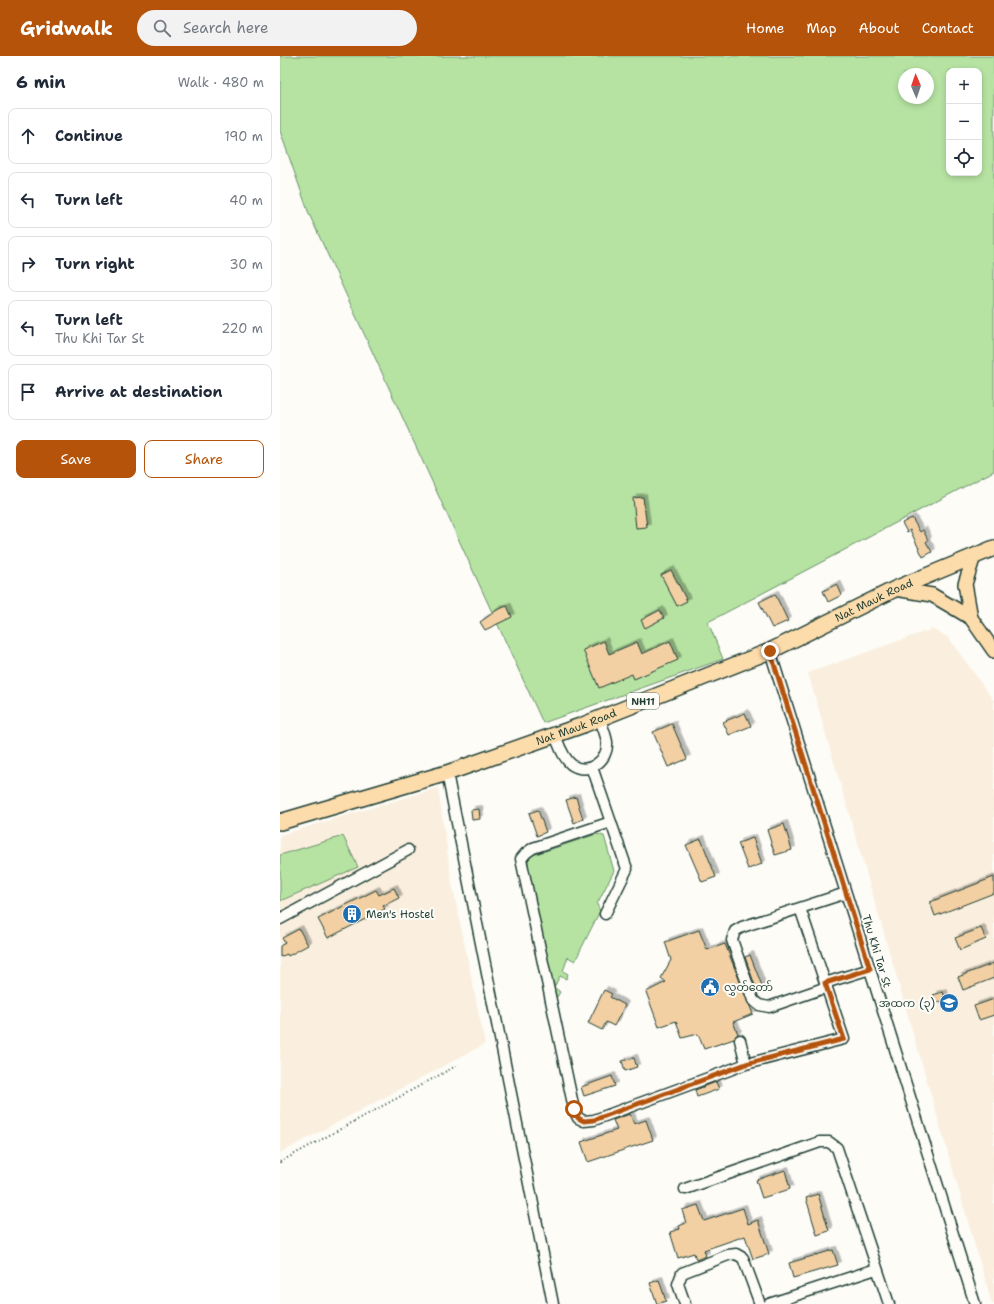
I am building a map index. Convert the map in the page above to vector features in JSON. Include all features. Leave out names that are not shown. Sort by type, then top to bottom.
[{"type":"highway","name":"Nat Mauk Road","points":[[280,822],[447,773],[600,719],[770,651],[895,590],[994,548]]},
{"type":"main road","points":[[971,618],[965,584],[974,556]]},
{"type":"main road","points":[[895,590],[932,595],[971,618],[994,651]]},
{"type":"street","name":"Thu Khi Tar St","points":[[770,651],[975,1304]]},
{"type":"street","points":[[555,735],[564,756],[572,765],[581,769],[592,767],[601,762],[607,753],[607,742],[600,719]]},
{"type":"street","points":[[592,767],[627,869],[605,914]]},
{"type":"street","points":[[447,773],[553,1304]]},
{"type":"street","points":[[611,822],[533,848],[526,852],[521,859],[521,867],[574,1109],[578,1118],[584,1121],[594,1120],[746,1064],[844,1039],[800,908]]},
{"type":"street","points":[[280,919],[408,850]]},
{"type":"street","points":[[846,893],[742,927],[735,932],[732,940],[753,1000],[759,1005],[770,1008],[870,969]]},
{"type":"street","points":[[740,1040],[746,1064]]},
{"type":"street","points":[[685,1189],[820,1142],[829,1142],[837,1148],[876,1269],[889,1304]]},
{"type":"street","points":[[685,1304],[678,1284],[682,1273],[728,1255],[736,1254],[743,1258],[760,1304]]},
{"type":"street","points":[[769,1304],[876,1269]]},
{"type":"path","points":[[280,1162],[456,1066]]},
{"type":"shaded area","name":"အထက (၃)","points":[[932,629],[948,637],[994,701],[994,1304],[992,1304],[808,673]]},
{"type":"shaded area","points":[[438,788],[452,883],[485,1044],[280,1153],[280,835]]},
{"type":"green space","points":[[280,56],[994,56],[994,471],[708,622],[723,659],[543,723],[309,214],[280,131]]},
{"type":"green space","points":[[597,834],[604,836],[614,871],[597,904],[600,911],[575,961],[568,957],[563,971],[568,974],[566,979],[560,976],[554,987],[560,992],[557,997],[554,997],[528,860],[533,855]]},
{"type":"green space","points":[[343,836],[358,867],[280,901],[280,855]]},
{"type":"building","points":[[643,497],[647,527],[636,528],[633,498]]},
{"type":"building","points":[[912,518],[920,532],[923,530],[928,540],[926,542],[932,552],[923,557],[910,530],[907,532],[902,523]]},
{"type":"building","points":[[671,570],[687,601],[677,606],[661,575]]},
{"type":"building","points":[[837,584],[842,595],[828,602],[823,591]]},
{"type":"building","points":[[775,594],[788,621],[772,628],[759,602]]},
{"type":"building","points":[[507,606],[512,617],[485,630],[480,622],[497,610]]},
{"type":"building","points":[[660,610],[664,618],[645,628],[641,620]]},
{"type":"building","points":[[604,641],[609,654],[637,642],[642,654],[670,641],[678,660],[634,679],[632,674],[599,688],[583,650]]},
{"type":"building","points":[[745,713],[751,726],[729,735],[723,722]]},
{"type":"building","points":[[672,724],[687,759],[668,767],[653,732]]},
{"type":"building","points":[[576,797],[583,819],[574,823],[566,800]]},
{"type":"building","points":[[479,809],[480,819],[472,820],[471,810]]},
{"type":"building","points":[[538,810],[546,832],[537,836],[529,813]]},
{"type":"building","points":[[784,824],[792,850],[775,855],[767,830]]},
{"type":"building","points":[[753,838],[762,864],[748,869],[738,843]]},
{"type":"building","points":[[701,839],[716,877],[702,882],[686,845]]},
{"type":"building","points":[[994,877],[994,893],[935,916],[930,902]]},
{"type":"building","name":"Men's Hostel","points":[[394,888],[399,898],[383,906],[385,909],[328,938],[318,919],[376,890],[379,895]]},
{"type":"building","points":[[981,928],[986,939],[960,950],[955,938]]},
{"type":"building","points":[[299,929],[308,945],[288,956],[287,954],[280,957],[280,946],[285,943],[282,938]]},
{"type":"building","name":"လွှတ်တော်","points":[[699,930],[707,950],[725,944],[753,1014],[733,1022],[738,1034],[734,1039],[704,1049],[698,1034],[682,1038],[676,1021],[659,1027],[646,992],[666,982],[661,978],[671,960],[665,942]]},
{"type":"building","points":[[750,955],[764,991],[758,994],[745,957]]},
{"type":"building","points":[[994,963],[994,978],[963,990],[958,977]]},
{"type":"building","points":[[604,990],[612,994],[610,997],[625,1005],[614,1026],[606,1022],[602,1030],[588,1023]]},
{"type":"building","points":[[943,992],[946,1000],[936,1003],[933,995]]},
{"type":"building","points":[[994,999],[994,1015],[979,1020],[974,1006]]},
{"type":"building","points":[[634,1058],[637,1067],[625,1071],[622,1061]]},
{"type":"building","points":[[612,1076],[615,1086],[584,1096],[581,1087]]},
{"type":"building","points":[[716,1082],[719,1089],[697,1097],[695,1090]]},
{"type":"building","points":[[630,1114],[634,1124],[646,1120],[653,1140],[588,1162],[581,1142],[617,1130],[613,1120]]},
{"type":"building","points":[[785,1170],[790,1189],[762,1198],[756,1180]]},
{"type":"building","points":[[818,1194],[829,1231],[817,1235],[806,1198]]},
{"type":"building","points":[[698,1205],[704,1221],[743,1208],[748,1224],[758,1220],[769,1254],[753,1259],[745,1236],[704,1250],[706,1256],[696,1260],[694,1253],[678,1258],[670,1232],[680,1229],[679,1226],[686,1223],[682,1210]]},
{"type":"building","points":[[833,1250],[838,1265],[793,1278],[789,1263]]},
{"type":"building","points":[[659,1280],[666,1301],[657,1304],[650,1283]]},
{"type":"place","name":"Men's Hostel","points":[[352,914]]},
{"type":"place","name":"လွှတ်တော်","points":[[710,987]]},
{"type":"place","name":"အထက (၃)","points":[[949,1003]]},
{"type":"route","points":[[574,1109],[578,1118],[584,1121],[594,1120],[746,1064],[844,1039],[825,983],[870,969],[770,651]]}]
